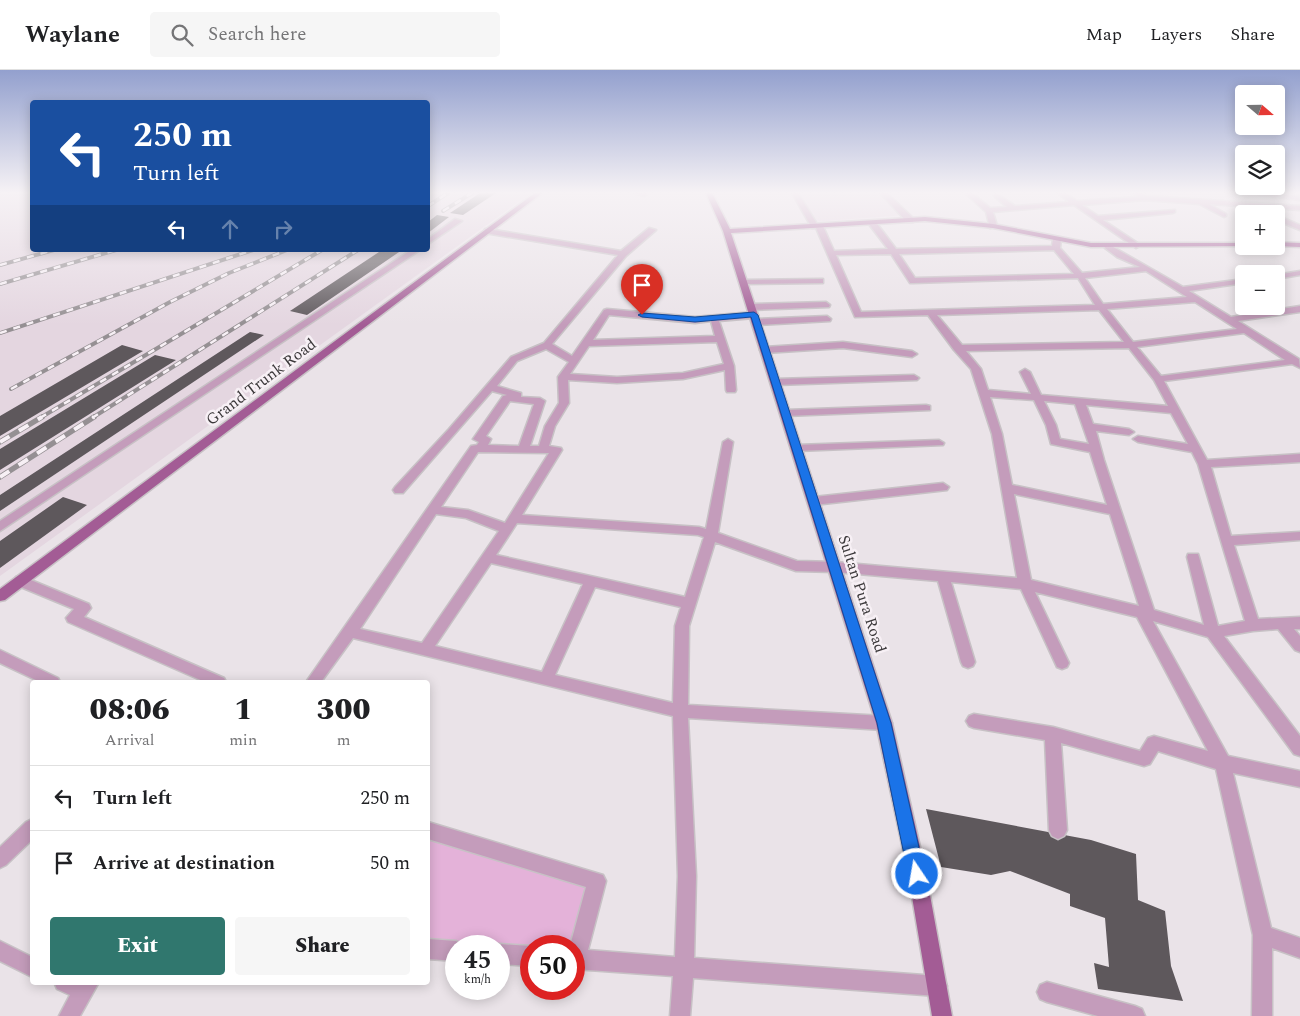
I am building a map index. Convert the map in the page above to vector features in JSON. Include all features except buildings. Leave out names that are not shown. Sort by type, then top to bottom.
[{"type":"main road","name":"Grand Trunk Road","points":[[0,596],[480,237]]},
{"type":"main road","name":"Sultan Pura Road","points":[[729,237],[884,723],[917,874],[942,1016]]},
{"type":"main road","points":[[1034,237],[1056,243],[1108,246],[1235,245]]},
{"type":"main road","points":[[1285,245],[1300,246]]},
{"type":"street","points":[[524,237],[623,254]]},
{"type":"street","points":[[398,490],[514,359],[547,344],[623,254],[643,237]]},
{"type":"street","points":[[823,237],[858,315],[1101,308],[1196,299]]},
{"type":"street","points":[[883,237],[912,281],[1080,276],[1147,269]]},
{"type":"street","points":[[1124,237],[1136,246]]},
{"type":"street","points":[[832,254],[1056,243],[1101,308],[1158,379],[1204,464],[1226,541],[1254,625]]},
{"type":"street","points":[[1108,246],[1298,362]]},
{"type":"street","points":[[0,527],[413,252]]},
{"type":"street","points":[[1285,276],[1300,274]]},
{"type":"street","points":[[744,282],[820,281]]},
{"type":"street","points":[[1181,290],[1235,282]]},
{"type":"street","points":[[542,450],[550,426],[564,403],[563,378],[607,312],[695,320],[754,315],[826,305]]},
{"type":"street","points":[[1230,320],[1300,309]]},
{"type":"street","points":[[930,312],[957,348],[976,369],[997,434],[1025,584],[1062,663]]},
{"type":"street","points":[[754,315],[827,319]]},
{"type":"street","points":[[714,318],[729,366],[731,390]]},
{"type":"street","points":[[957,348],[1130,345],[1247,330]]},
{"type":"street","points":[[586,343],[719,339]]},
{"type":"street","points":[[547,344],[574,361]]},
{"type":"street","points":[[765,350],[843,345],[912,354]]},
{"type":"street","points":[[1158,379],[1298,362]]},
{"type":"street","points":[[563,378],[617,380],[673,376],[729,366]]},
{"type":"street","points":[[1025,372],[1051,425],[1055,442],[1095,449]]},
{"type":"street","points":[[776,382],[914,378]]},
{"type":"street","points":[[490,387],[517,394],[513,399]]},
{"type":"street","points":[[984,393],[1176,410]]},
{"type":"street","points":[[482,448],[486,439],[478,439],[507,398],[540,401],[523,449]]},
{"type":"street","points":[[1079,401],[1116,511],[1144,613],[1222,763],[1263,935],[1262,1016]]},
{"type":"street","points":[[786,413],[926,408]]},
{"type":"street","points":[[1089,427],[1196,449]]},
{"type":"street","points":[[680,1016],[684,967],[687,876],[680,711],[682,626],[711,535],[728,442]]},
{"type":"street","points":[[797,448],[939,442]]},
{"type":"street","points":[[315,680],[346,639],[475,448],[557,450],[511,524],[425,650]]},
{"type":"street","points":[[1204,464],[1300,458]]},
{"type":"street","points":[[814,501],[943,487]]},
{"type":"street","points":[[1006,488],[1116,511]]},
{"type":"street","points":[[433,510],[468,514],[511,524],[699,531],[796,566],[835,567],[1025,584],[1144,613],[1213,633],[1254,625],[1300,623]]},
{"type":"street","points":[[1226,541],[1299,536]]},
{"type":"street","points":[[1193,557],[1213,633],[1300,749]]},
{"type":"street","points":[[488,558],[689,603]]},
{"type":"street","points":[[943,576],[968,662]]},
{"type":"street","points":[[21,581],[84,608],[73,618],[214,680]]},
{"type":"street","points":[[546,679],[591,581]]},
{"type":"street","points":[[1282,624],[1300,646]]},
{"type":"street","points":[[346,639],[350,632],[680,711],[884,723]]},
{"type":"street","points":[[0,656],[49,680]]},
{"type":"street","points":[[974,721],[1053,734],[1144,759],[1154,743],[1222,763],[1300,779]]},
{"type":"street","points":[[1053,734],[1058,830]]},
{"type":"street","points":[[0,859],[30,830]]},
{"type":"street","points":[[430,832],[597,881],[582,935]]},
{"type":"street","points":[[1263,935],[1300,948]]},
{"type":"street","points":[[430,949],[445,950]]},
{"type":"street","points":[[0,951],[30,966]]},
{"type":"street","points":[[585,960],[937,986]]},
{"type":"street","points":[[69,1016],[79,985]]},
{"type":"street","points":[[1047,992],[1135,1016]]},
{"type":"shaded area","points":[[0,237],[30,237],[30,252],[430,252],[430,237],[470,237],[0,576]]},
{"type":"shaded area","points":[[430,832],[597,881],[582,935],[520,935],[520,955],[510,955],[510,935],[445,935],[445,950],[430,949]]},
{"type":"railway","points":[[0,265],[47,252]]},
{"type":"railway","points":[[0,284],[109,252]]},
{"type":"railway","points":[[0,333],[247,252]]},
{"type":"railway","points":[[11,389],[170,302],[229,273],[282,252]]},
{"type":"railway","points":[[40,418],[319,252]]},
{"type":"railway","points":[[92,418],[355,252]]},
{"type":"railway","points":[[0,442],[42,417]]},
{"type":"railway","points":[[0,477],[94,417]]},
{"type":"route","points":[[642,315],[695,320],[754,315],[884,723],[917,874]]}]
